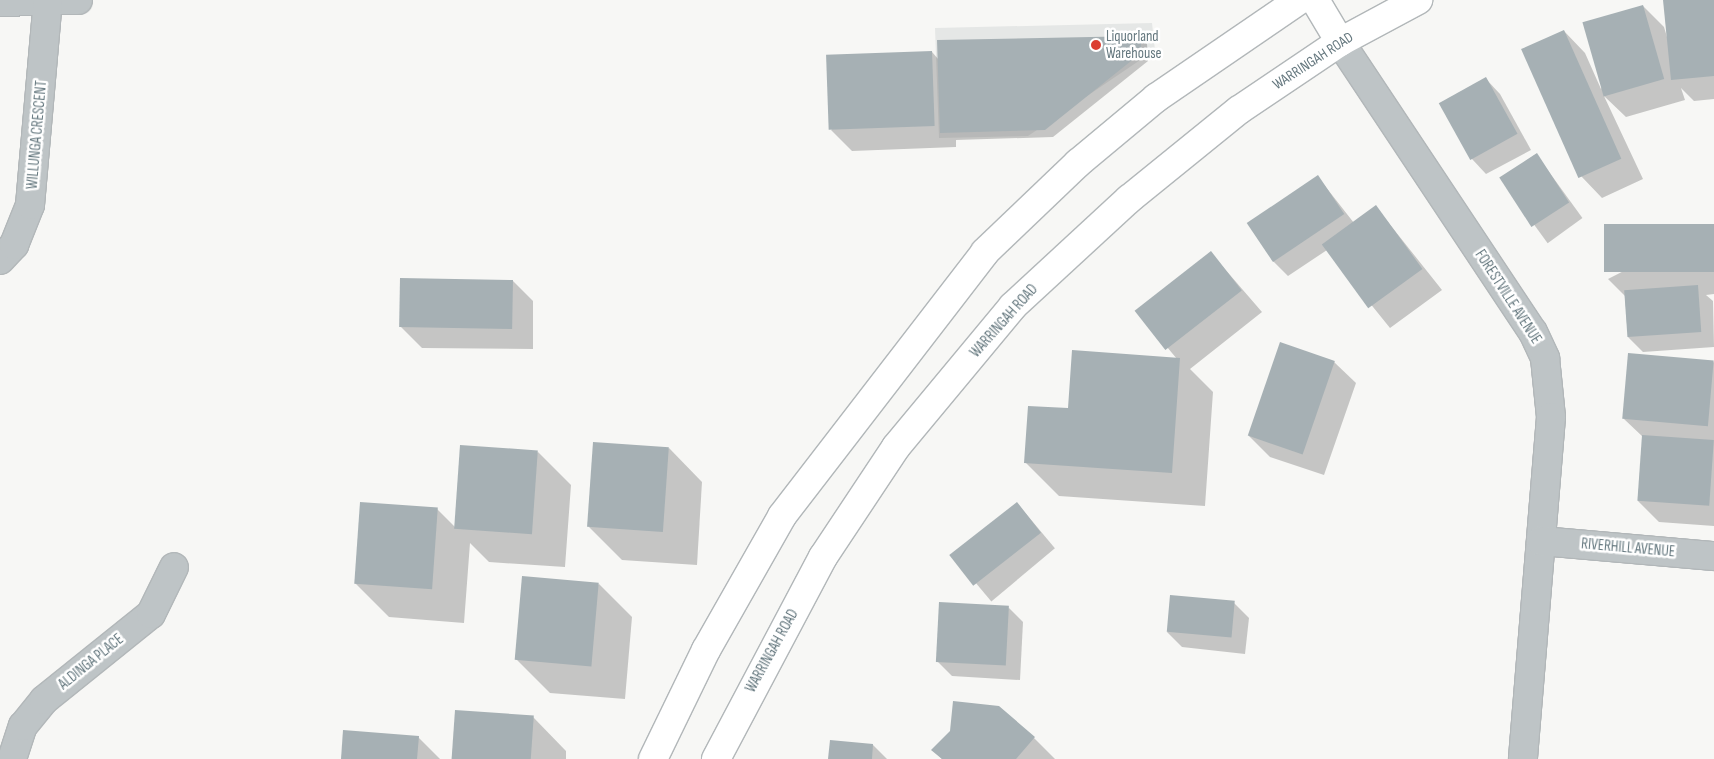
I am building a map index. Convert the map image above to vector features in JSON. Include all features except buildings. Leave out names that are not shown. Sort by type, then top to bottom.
[{"type":"highway","points":[[653,759],[706,650],[782,516],[985,252],[1078,163],[1156,98],[1299,0]]},
{"type":"highway","name":"FORESTVILLE AVENUE","points":[[1315,0],[1340,42]]},
{"type":"highway","name":"WARRINGAH ROAD","points":[[716,759],[823,557],[896,447],[1013,306],[1151,181],[1239,110],[1340,42],[1418,0]]},
{"type":"street","points":[[0,2],[78,0]]},
{"type":"street","name":"WILLUNGA CRESCENT","points":[[0,260],[14,245],[30,205],[48,1]]},
{"type":"street","name":"FORESTVILLE AVENUE","points":[[1340,42],[1533,332],[1545,358],[1551,417],[1523,759]]},
{"type":"street","name":"RIVERHILL AVENUE","points":[[1541,541],[1714,556]]},
{"type":"street","name":"ALDINGA PLACE","points":[[12,759],[23,726],[44,700],[151,614],[174,567]]},
{"type":"shaded area","points":[[1152,23],[1155,50],[1028,136],[939,138],[935,28]]},
{"type":"place","name":"Liquorland Warehouse","points":[[1096,45]]}]
